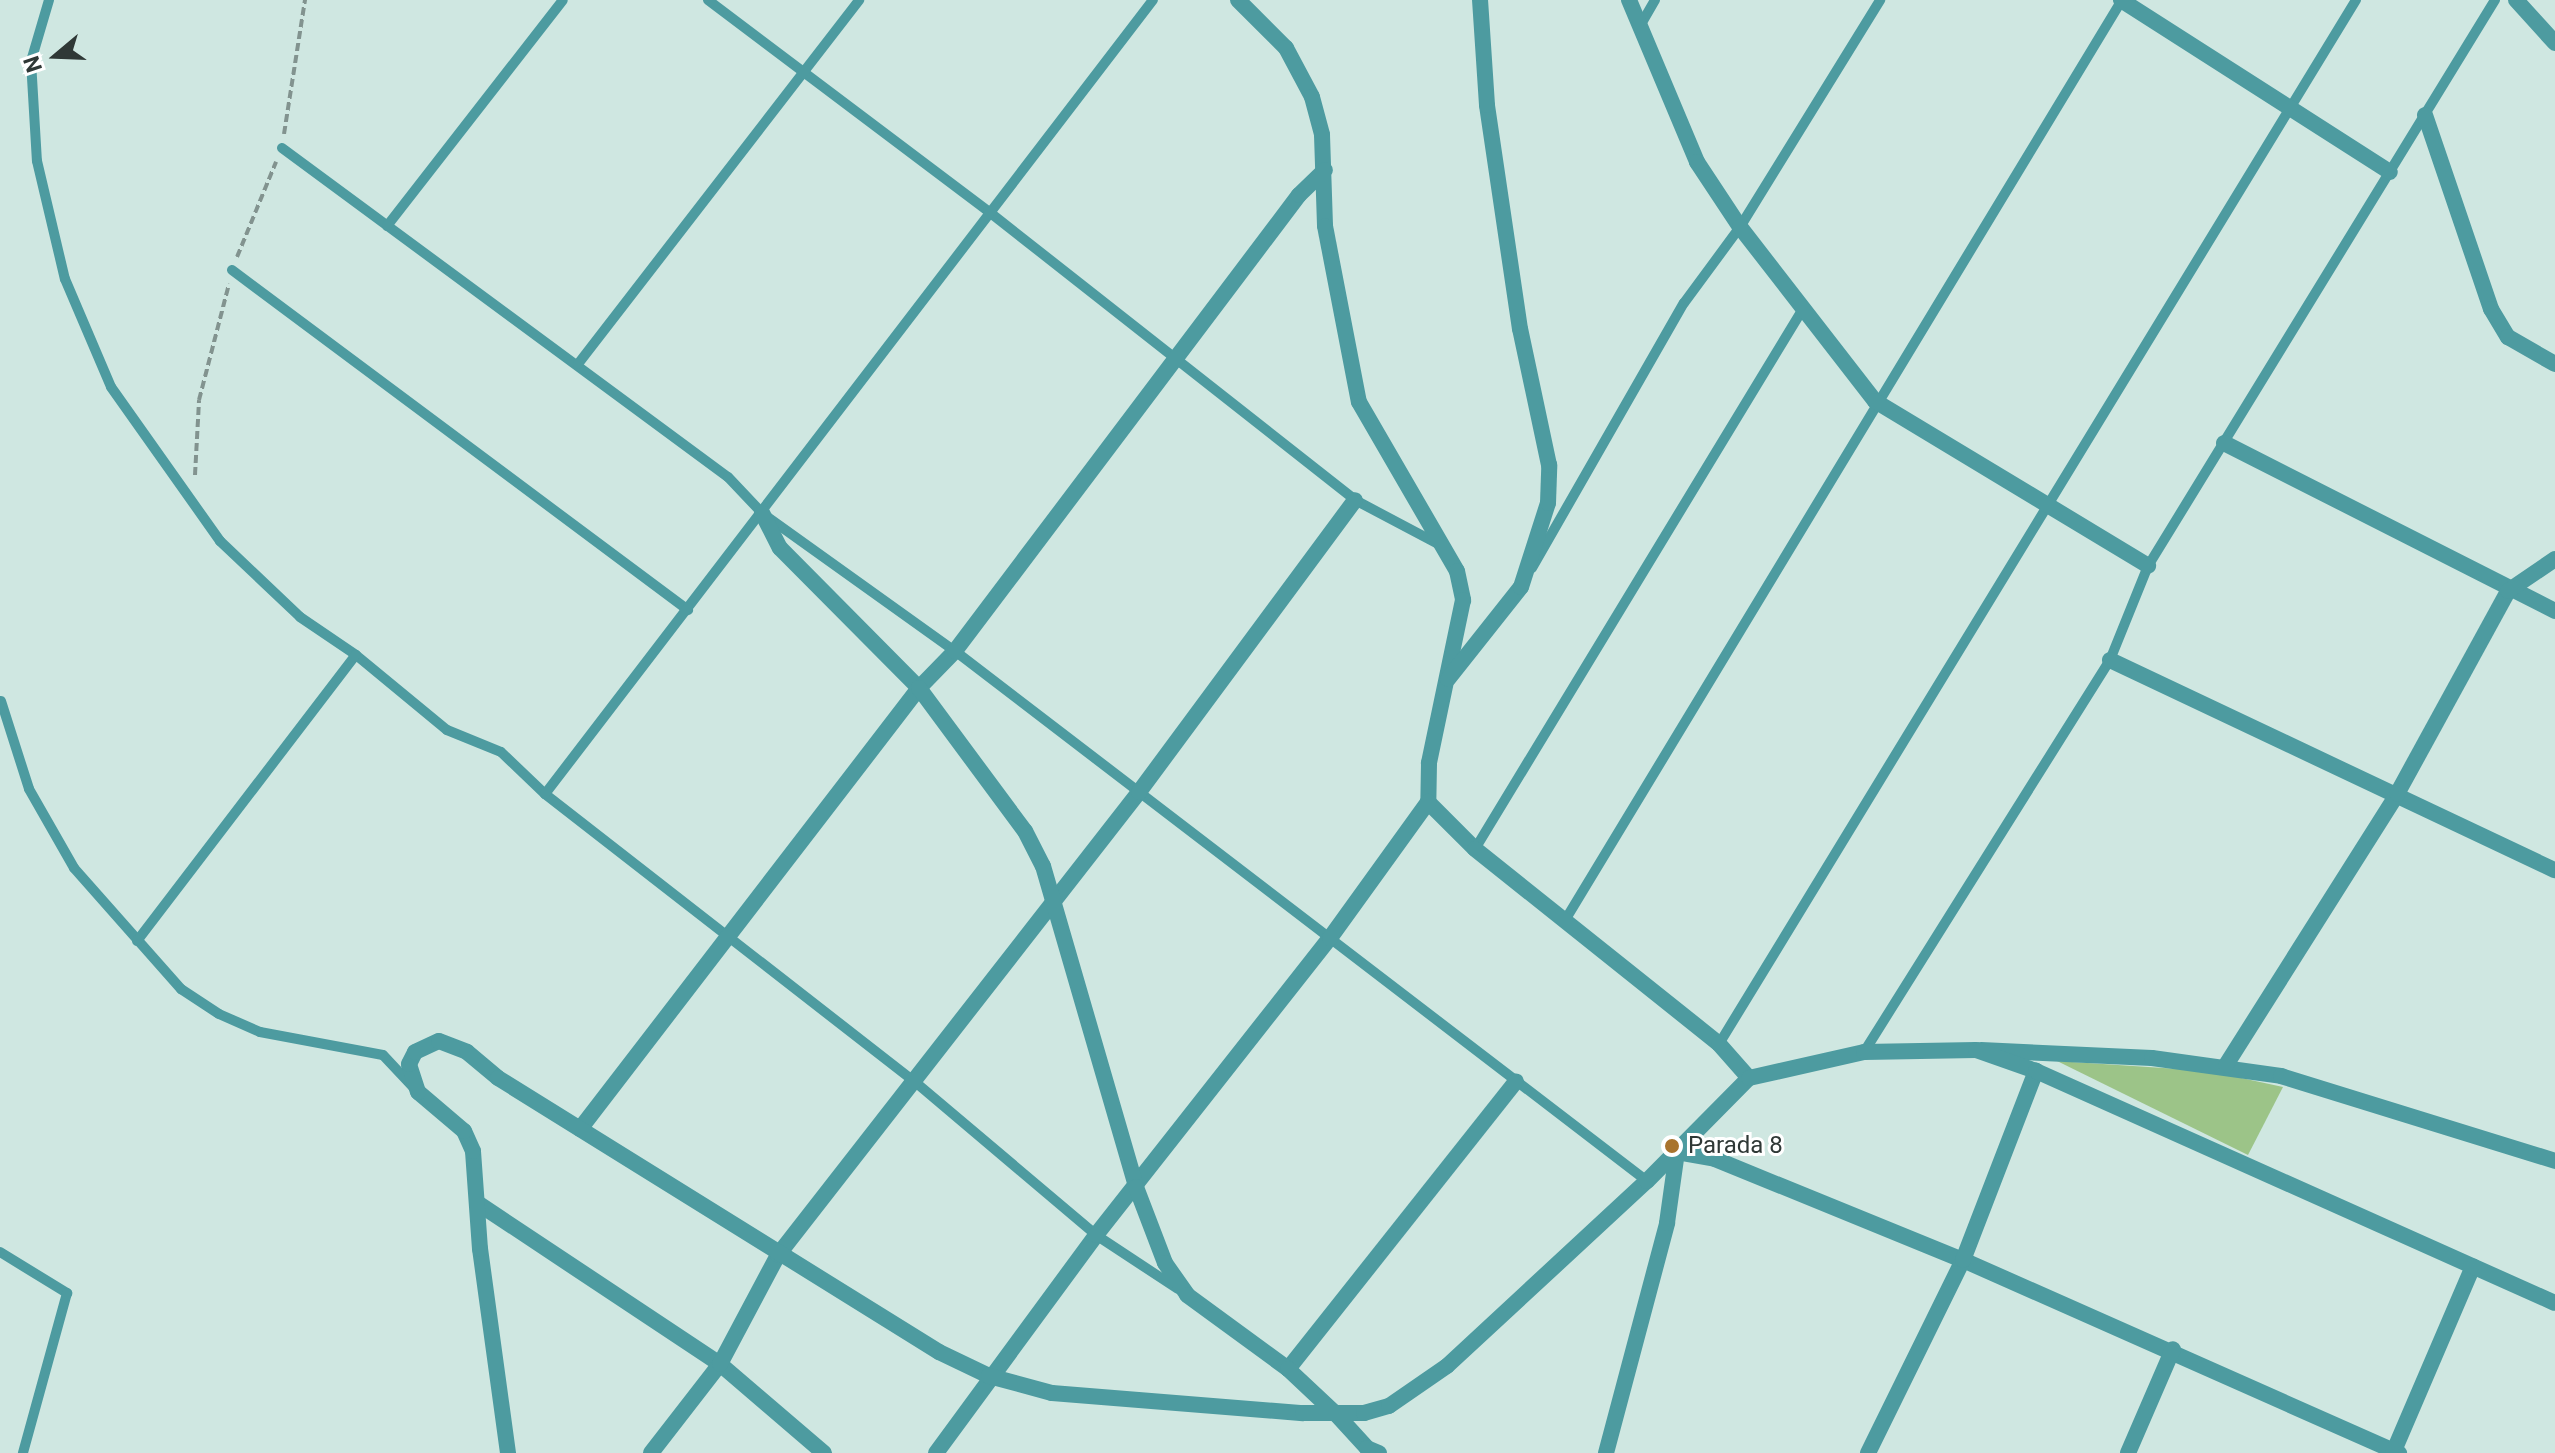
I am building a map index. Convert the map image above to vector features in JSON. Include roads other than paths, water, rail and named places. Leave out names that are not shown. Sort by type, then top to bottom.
[{"type":"street","points":[[936,1453],[989,1376],[1330,938],[1428,802],[1429,763],[1463,600],[1457,571],[1359,402],[1325,226],[1322,135],[1301,70],[1270,29],[1238,0]]},
{"type":"street","points":[[1447,681],[1521,587],[1548,503],[1549,465],[1520,329],[1487,105],[1480,0]]},
{"type":"street","points":[[1629,0],[1638,29],[1697,162],[1740,227],[1805,306],[1875,401],[2148,566]]},
{"type":"street","points":[[2122,0],[2390,172]]},
{"type":"street","points":[[2516,0],[2555,43]]},
{"type":"street","points":[[2425,115],[2491,309],[2508,337],[2555,364]]},
{"type":"street","points":[[580,1129],[919,688],[955,651],[1299,195],[1325,170]]},
{"type":"street","points":[[2224,443],[2508,591],[2555,611]]},
{"type":"street","points":[[651,1453],[720,1364],[778,1255],[1139,792],[1355,500]]},
{"type":"street","points":[[762,513],[780,548],[919,688],[1025,831],[1054,899],[1136,1187],[1165,1263],[1187,1295],[1288,1369],[1370,1451]]},
{"type":"street","points":[[2226,1065],[2397,794],[2508,591],[2555,559]]},
{"type":"street","points":[[2110,660],[2555,870]]},
{"type":"street","points":[[1428,802],[1475,849],[1719,1044],[1749,1078]]},
{"type":"street","points":[[508,1453],[480,1249],[478,1176],[464,1131],[418,1092],[409,1064],[415,1052],[439,1041],[467,1052],[580,1129],[778,1255],[989,1376],[1052,1393],[1132,1402],[1336,1414],[1389,1406],[1447,1366],[1647,1181],[1749,1078],[1864,1052],[2075,1051],[2226,1065],[2281,1076],[2555,1161]]},
{"type":"street","points":[[1976,1050],[2036,1071],[2555,1303]]},
{"type":"street","points":[[1868,1453],[1963,1260],[2036,1071]]},
{"type":"street","points":[[1288,1369],[1516,1081]]},
{"type":"street","points":[[1677,1152],[1715,1159],[1963,1260],[2173,1349],[2395,1452],[2473,1266]]},
{"type":"street","points":[[1606,1453],[1667,1223],[1677,1152]]},
{"type":"street","points":[[479,1204],[720,1364],[824,1453]]},
{"type":"street","points":[[2128,1453],[2173,1349]]},
{"type":"lane","points":[[49,0],[31,61],[37,161],[65,279],[111,387],[220,541],[259,584],[356,655],[447,730],[501,752],[545,794],[731,935],[914,1081],[1096,1235],[1187,1295]]},
{"type":"lane","points":[[387,226],[563,0]]},
{"type":"lane","points":[[708,0],[988,211],[1355,500],[1444,547]]},
{"type":"lane","points":[[578,364],[859,0]]},
{"type":"lane","points":[[545,794],[762,513],[988,211],[1153,0]]},
{"type":"lane","points":[[1638,29],[1655,0]]},
{"type":"lane","points":[[1521,587],[1684,303],[1740,227],[1880,0]]},
{"type":"lane","points":[[1564,922],[1875,401],[2122,0]]},
{"type":"lane","points":[[1719,1044],[2356,0]]},
{"type":"lane","points":[[1864,1052],[2110,660],[2148,566],[2495,0]]},
{"type":"lane","points":[[282,148],[728,477],[762,513],[955,651],[1647,1181]]},
{"type":"lane","points":[[232,270],[688,610]]},
{"type":"lane","points":[[1475,849],[1805,306]]},
{"type":"lane","points":[[137,941],[356,655]]},
{"type":"lane","points":[[1,701],[29,789],[67,855],[137,941],[181,989],[219,1014],[260,1032],[383,1055],[418,1092]]},
{"type":"lane","points":[[0,1252],[67,1293],[23,1453]]},
{"type":"place","name":"Parada 8","points":[[1672,1146]]}]
